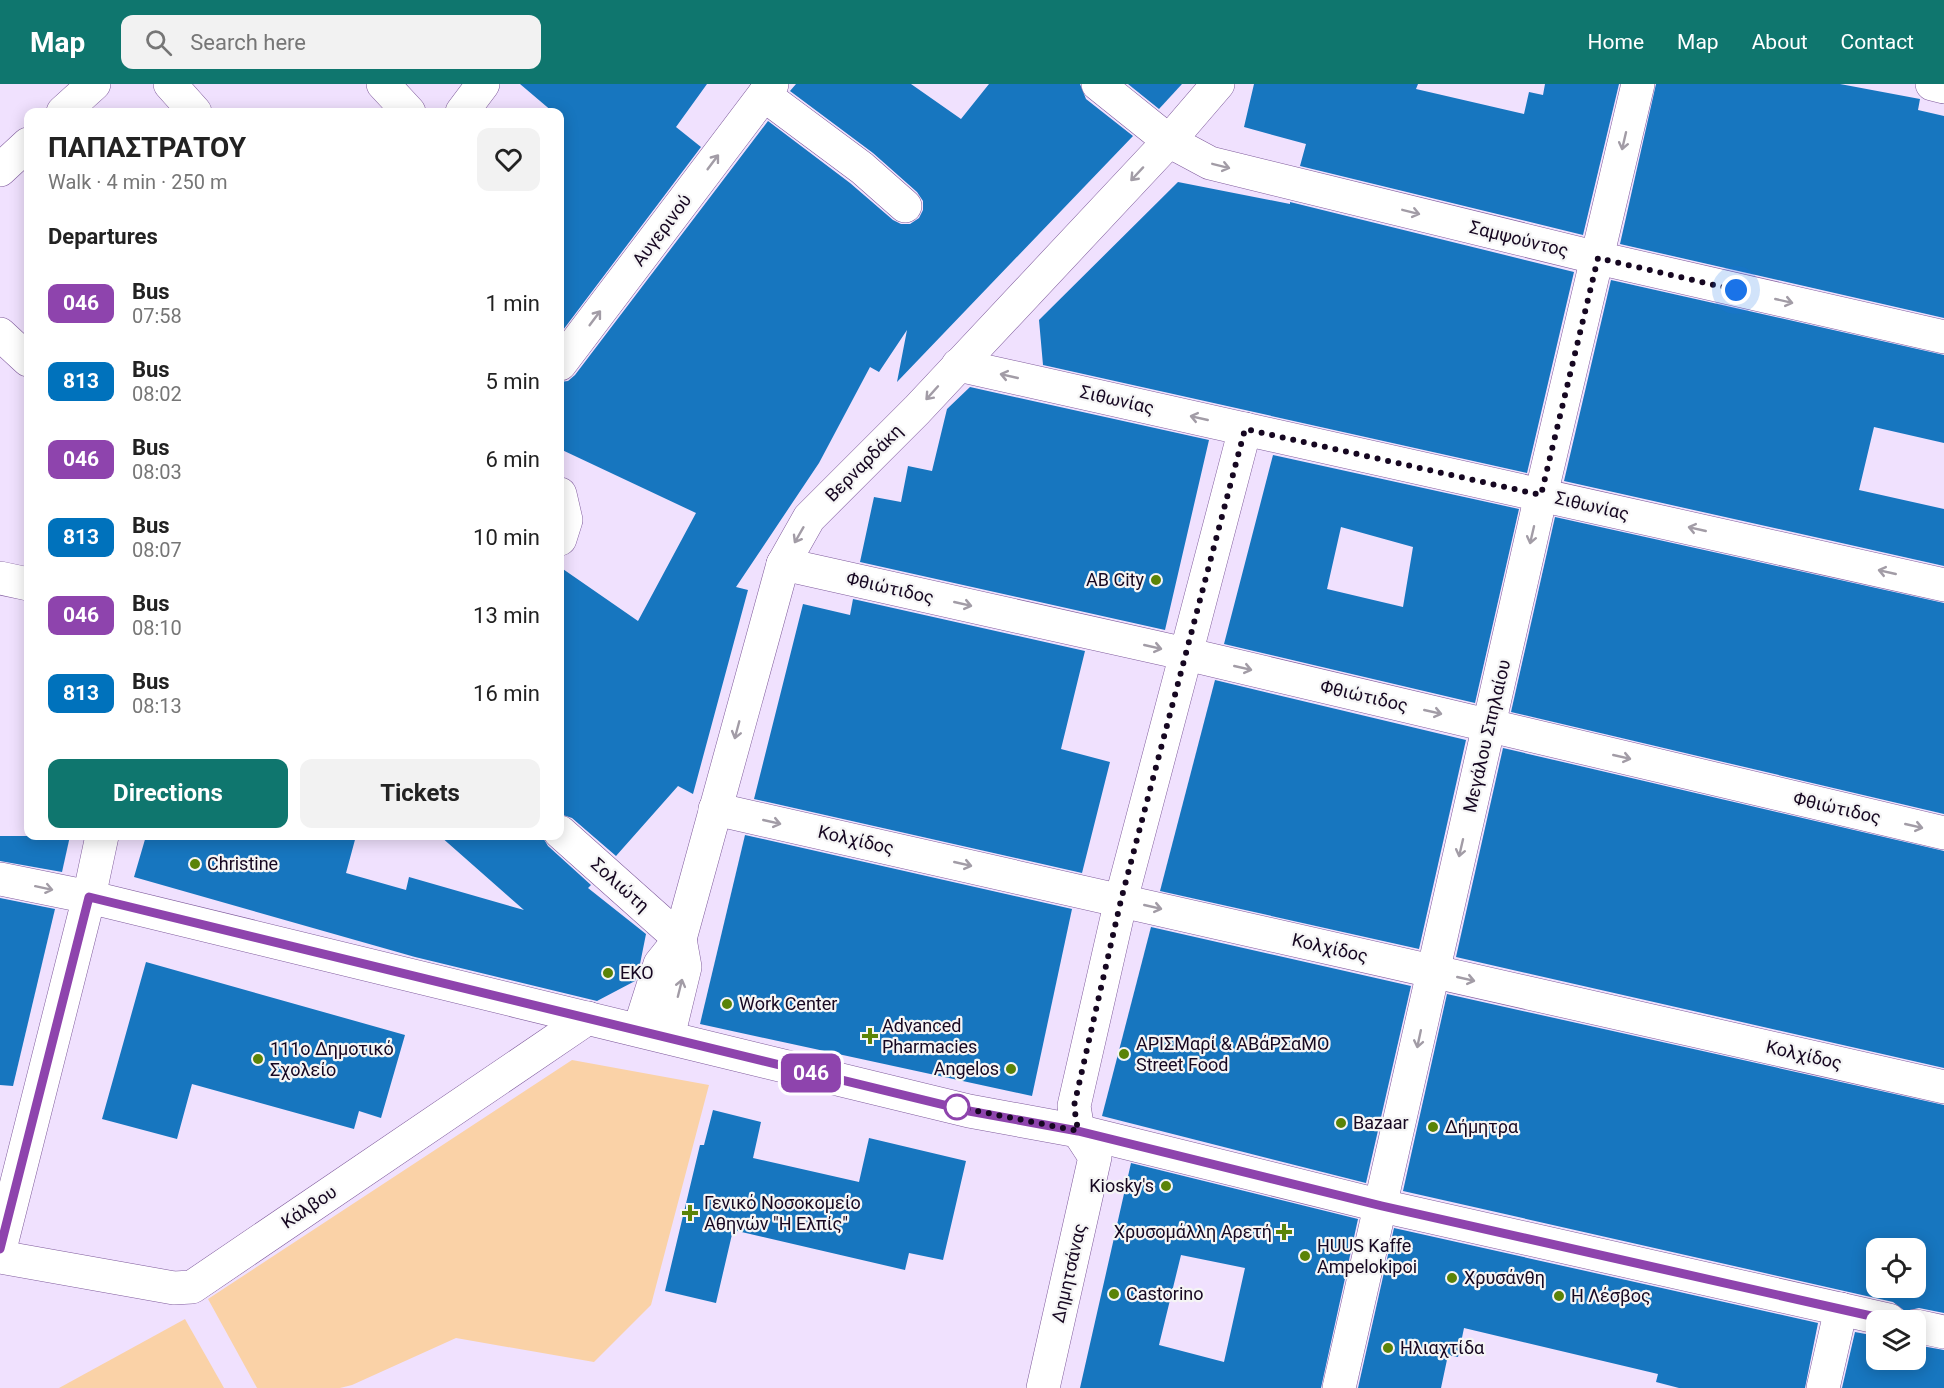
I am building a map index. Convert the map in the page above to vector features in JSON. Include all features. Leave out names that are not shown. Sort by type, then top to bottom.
[{"type":"street","points":[[67,108],[94,84]]},
{"type":"street","points":[[170,84],[191,108]]},
{"type":"street","points":[[383,84],[405,108]]},
{"type":"street","points":[[465,108],[483,84]]},
{"type":"street","name":"Σαμψούντος","points":[[1098,84],[1169,141],[1210,163],[1598,258],[1944,338]]},
{"type":"street","name":"Βερναρδάκη","points":[[654,1034],[660,964],[680,939],[783,564],[809,518],[958,365],[1169,141],[1218,84]]},
{"type":"street","name":"Μεγάλου Σπηλαίου","points":[[1339,1388],[1541,495],[1638,84]]},
{"type":"street","points":[[1932,84],[1944,87]]},
{"type":"street","name":"Αυγερινού","points":[[564,359],[768,90],[905,206]]},
{"type":"street","points":[[0,170],[24,148]]},
{"type":"street","name":"Σιθωνίας","points":[[958,365],[1944,585]]},
{"type":"street","name":"Δημητσάνας","points":[[1043,1388],[1095,1157],[1078,1131],[1074,1106],[1121,900],[1245,429]]},
{"type":"street","points":[[564,512],[566,520],[564,526]]},
{"type":"street","name":"Φθιώτιδος","points":[[783,564],[1186,654],[1944,833]]},
{"type":"street","points":[[0,578],[24,583]]},
{"type":"street","name":"Κολχίδος","points":[[715,809],[1944,1087]]},
{"type":"street","name":"Σολιώτη","points":[[564,836],[680,939]]},
{"type":"street","points":[[0,1249],[89,897],[101,840]]},
{"type":"street","points":[[0,879],[89,897],[969,1111],[1078,1131],[1382,1206],[1866,1315]]},
{"type":"street","name":"Κάλβου","points":[[0,1257],[174,1288],[192,1287],[588,1018]]},
{"type":"street","points":[[1823,1388],[1841,1309]]},
{"type":"street","points":[[1926,1328],[1944,1332]]},
{"type":"shaded area","points":[[572,1060],[709,1085],[651,1305],[594,1362],[456,1338],[352,1385],[340,1388],[257,1388],[208,1299]]},
{"type":"shaded area","points":[[185,1319],[224,1388],[59,1388]]},
{"type":"building","points":[[520,84],[707,84],[676,127],[701,147],[564,329],[564,108],[548,108]]},
{"type":"building","points":[[796,84],[911,84],[961,119],[989,84],[1080,84],[1086,99],[1133,136],[897,382],[907,330],[879,372],[870,367],[819,463],[736,587],[748,590],[693,794],[678,786],[616,856],[572,818],[564,815],[564,570],[638,621],[696,513],[564,451],[564,382],[575,375],[768,121],[850,183],[893,220],[901,224],[910,224],[919,218],[923,210],[923,201],[917,192],[873,153],[790,91]]},
{"type":"building","points":[[1128,84],[1182,84],[1159,109]]},
{"type":"building","points":[[1254,84],[1418,84],[1416,89],[1524,114],[1529,92],[1543,95],[1545,84],[1619,84],[1583,235],[1300,166],[1306,144],[1244,127]]},
{"type":"building","points":[[1656,84],[1840,84],[1920,99],[1918,110],[1944,116],[1944,318],[1620,244]]},
{"type":"building","points":[[1178,182],[1290,204],[1290,202],[1574,272],[1527,473],[1043,365],[1039,320]]},
{"type":"building","points":[[1611,280],[1944,355],[1944,443],[1874,427],[1859,490],[1944,509],[1944,566],[1564,481]]},
{"type":"building","points":[[970,387],[1209,440],[1165,630],[860,562],[874,497],[901,502],[908,466],[932,471],[947,409]]},
{"type":"building","points":[[1273,455],[1519,509],[1475,703],[1224,644]],"holes":[[[1341,527],[1413,547],[1403,607],[1327,589]]]},
{"type":"building","points":[[1555,517],[1944,603],[1944,814],[1511,712]]},
{"type":"building","points":[[853,599],[1085,651],[1061,749],[1110,762],[1082,873],[754,799],[803,604],[850,615]]},
{"type":"building","points":[[1215,680],[1466,740],[1419,949],[1160,891]]},
{"type":"building","points":[[1503,748],[1944,851],[1944,1068],[1456,957]]},
{"type":"building","points":[[745,835],[1072,909],[1032,1096],[700,1024]]},
{"type":"building","points":[[0,836],[24,836],[24,840],[69,840],[62,872],[0,861]]},
{"type":"building","points":[[145,840],[355,840],[346,873],[406,890],[409,877],[524,910],[445,840],[544,840],[548,846],[591,885],[588,888],[646,934],[635,981],[597,1001],[415,957],[134,877]]},
{"type":"building","points":[[0,898],[55,909],[13,1086],[0,1085]]},
{"type":"building","points":[[1151,927],[1411,986],[1366,1183],[1102,1116]]},
{"type":"building","name":"111ο Δημοτικό Σχολείο","points":[[146,962],[405,1035],[381,1118],[359,1111],[354,1129],[192,1084],[177,1139],[102,1119]]},
{"type":"building","points":[[1447,994],[1944,1105],[1944,1313],[1919,1308],[1904,1310],[1893,1302],[1875,1298],[1926,1298],[1926,1238],[1866,1238],[1866,1296],[1403,1191]]},
{"type":"building","points":[[713,1110],[761,1122],[753,1158],[859,1182],[869,1138],[966,1161],[943,1260],[909,1253],[905,1270],[733,1230],[716,1303],[665,1291],[700,1145],[704,1145]]},
{"type":"building","points":[[1131,1163],[1358,1219],[1321,1388],[1080,1388]],"holes":[[[1181,1255],[1245,1268],[1224,1362],[1159,1345]]]},
{"type":"building","points":[[1394,1228],[1818,1323],[1805,1388],[1679,1388],[1656,1382],[1658,1374],[1464,1328],[1458,1357],[1448,1355],[1441,1388],[1358,1388]]},
{"type":"building","points":[[1855,1332],[1866,1334],[1866,1370],[1926,1370],[1926,1347],[1944,1350],[1944,1388],[1842,1388]]},
{"type":"bus line","name":"046","points":[[0,1249],[89,897],[969,1111],[1078,1131],[1382,1206],[1866,1315]]},
{"type":"place","name":"ΑΒ City","points":[[1156,580]]},
{"type":"place","name":"Christine","points":[[195,864]]},
{"type":"place","name":"EKO","points":[[608,973]]},
{"type":"place","name":"Work Center","points":[[727,1004]]},
{"type":"place","name":"Advanced Pharmacies","points":[[870,1036]]},
{"type":"place","name":"ΑΡΙΣΜαρί & ΑΒάΡΣαΜΟ Street Food","points":[[1124,1054]]},
{"type":"place","name":"111ο Δημοτικό Σχολείο","points":[[258,1059]]},
{"type":"place","name":"Angelos","points":[[1011,1069]]},
{"type":"place","name":"Bazaar","points":[[1341,1123]]},
{"type":"place","name":"Δήμητρα","points":[[1433,1127]]},
{"type":"place","name":"Kiosky's","points":[[1166,1186]]},
{"type":"place","name":"Γενικό Νοσοκομείο Αθηνών \"Η Ελπίς\"","points":[[690,1213]]},
{"type":"place","name":"Χρυσομάλλη Αρετή","points":[[1284,1232]]},
{"type":"place","name":"HUUS Kaffe Ampelokipoi","points":[[1305,1256]]},
{"type":"place","name":"Χρυσάνθη","points":[[1452,1278]]},
{"type":"place","name":"Castorino","points":[[1114,1294]]},
{"type":"place","name":"Η Λέσβος","points":[[1559,1296]]},
{"type":"place","name":"Ηλιαχτίδα","points":[[1388,1348]]},
{"type":"route","points":[[957,1107],[1078,1131],[1074,1106],[1121,900],[1245,429],[1541,495],[1598,258],[1736,290]]}]
